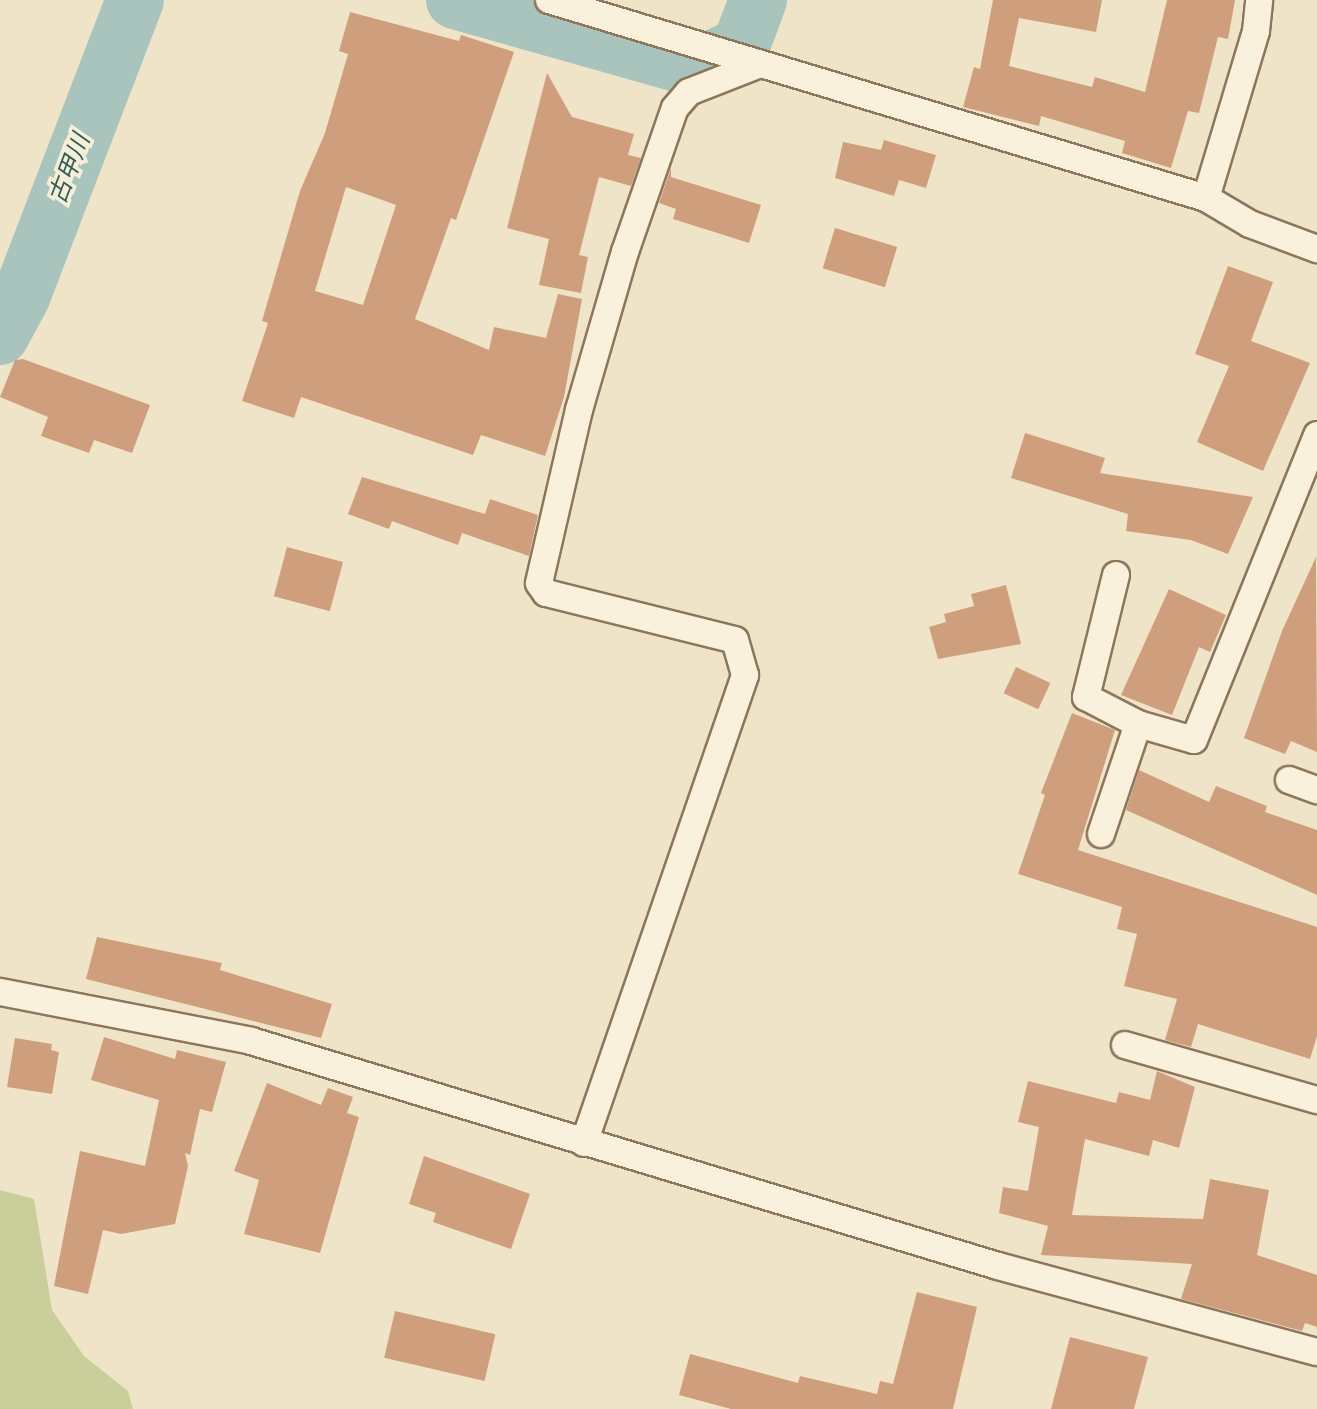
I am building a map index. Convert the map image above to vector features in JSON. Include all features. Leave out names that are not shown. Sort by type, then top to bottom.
[{"type":"street","points":[[549,0],[1206,198],[1250,224],[1317,249]]},
{"type":"street","points":[[1206,198],[1256,31],[1259,0]]},
{"type":"street","points":[[584,1143],[745,675],[735,640],[546,593],[539,583],[579,410],[625,252],[675,108],[689,92],[758,65]]},
{"type":"street","points":[[1116,575],[1086,697],[1138,724],[1194,740],[1317,435]]},
{"type":"street","points":[[1101,834],[1138,724]]},
{"type":"street","points":[[1289,780],[1317,790]]},
{"type":"street","points":[[0,992],[251,1041],[998,1266],[1317,1352]]},
{"type":"street","points":[[1125,1045],[1317,1100]]},
{"type":"green space","points":[[0,1190],[34,1199],[52,1310],[84,1356],[128,1391],[133,1409],[0,1409]]},
{"type":"building","points":[[993,0],[1102,0],[1096,32],[1019,18],[1009,66],[1092,87],[1095,77],[1145,92],[1167,0],[1235,0],[1228,39],[1218,37],[1199,113],[1188,111],[1171,168],[1122,153],[1125,141],[1041,116],[1039,126],[963,107],[974,67],[980,69]]},
{"type":"building","points":[[350,12],[459,41],[461,35],[514,52],[456,220],[451,218],[415,319],[489,350],[494,327],[546,338],[558,294],[582,299],[564,397],[545,456],[481,435],[473,455],[301,397],[294,418],[242,401],[268,323],[262,321],[300,191],[325,133],[348,54],[339,51]],"holes":[[[346,187],[396,205],[363,305],[315,291]]]},
{"type":"building","points":[[547,73],[572,117],[634,134],[628,155],[641,158],[631,186],[599,177],[579,255],[588,257],[581,293],[539,285],[549,239],[507,228]]},
{"type":"building","points":[[884,140],[936,155],[926,188],[899,180],[894,196],[835,178],[843,142],[881,150]]},
{"type":"building","points":[[671,168],[671,177],[761,205],[749,243],[673,219],[676,209],[659,203]]},
{"type":"building","points":[[835,228],[897,247],[885,287],[823,268]]},
{"type":"building","points":[[1228,266],[1273,282],[1251,341],[1310,363],[1263,471],[1197,442],[1229,366],[1195,354]]},
{"type":"building","points":[[23,359],[150,405],[132,453],[94,440],[89,453],[41,436],[48,417],[0,397],[15,360]]},
{"type":"building","points":[[1025,433],[1105,458],[1100,473],[1253,497],[1228,554],[1191,540],[1126,531],[1128,514],[1011,478]]},
{"type":"building","points":[[362,477],[485,514],[490,499],[538,515],[529,556],[462,533],[458,545],[392,521],[389,529],[348,514]]},
{"type":"building","points":[[287,547],[343,562],[330,611],[274,596]]},
{"type":"building","points":[[1316,557],[1317,752],[1291,741],[1285,754],[1244,738],[1282,631]]},
{"type":"building","points":[[1006,585],[1021,644],[938,659],[929,627],[946,622],[944,614],[974,606],[971,594]]},
{"type":"building","points":[[1169,589],[1226,615],[1210,652],[1199,647],[1172,715],[1121,695]]},
{"type":"building","points":[[1016,667],[1050,683],[1038,709],[1004,693]]},
{"type":"building","points":[[1072,713],[1115,730],[1078,850],[1317,927],[1317,1036],[1310,1059],[1198,1024],[1191,1047],[1165,1040],[1177,999],[1124,986],[1137,934],[1117,929],[1122,907],[1018,874],[1045,795],[1041,793]]},
{"type":"building","points":[[1139,770],[1209,802],[1216,786],[1267,806],[1265,812],[1317,830],[1317,895],[1126,810]]},
{"type":"building","points":[[97,937],[222,963],[220,970],[332,1004],[321,1038],[86,979]]},
{"type":"building","points":[[104,1037],[175,1059],[177,1050],[226,1062],[212,1112],[200,1109],[190,1155],[185,1153],[188,1166],[175,1224],[121,1234],[103,1230],[88,1294],[54,1286],[80,1151],[145,1166],[159,1100],[91,1080]]},
{"type":"building","points":[[15,1038],[52,1044],[51,1050],[59,1052],[52,1094],[7,1087]]},
{"type":"building","points":[[1157,1071],[1195,1087],[1179,1148],[1153,1140],[1149,1156],[1085,1139],[1072,1215],[1203,1219],[1210,1179],[1269,1190],[1257,1255],[1317,1275],[1317,1327],[1305,1323],[1302,1331],[1181,1299],[1192,1264],[1041,1255],[1048,1226],[999,1213],[1003,1187],[1028,1191],[1039,1127],[1018,1122],[1028,1081],[1116,1103],[1119,1092],[1150,1100]]},
{"type":"building","points":[[267,1083],[321,1105],[328,1088],[353,1097],[347,1113],[359,1117],[320,1253],[244,1234],[259,1180],[234,1171]]},
{"type":"building","points":[[424,1156],[530,1194],[511,1249],[433,1222],[436,1213],[409,1204]]},
{"type":"building","points":[[917,1292],[977,1307],[953,1409],[731,1409],[679,1395],[690,1354],[798,1383],[800,1376],[877,1394],[880,1381],[893,1384]]},
{"type":"building","points":[[395,1311],[495,1334],[485,1381],[384,1358]]},
{"type":"building","points":[[1070,1337],[1148,1357],[1134,1409],[1051,1409]]},
{"type":"waterway","name":"古甲川","points":[[0,336],[21,297],[135,0]]},
{"type":"waterway","name":"古甲川","points":[[455,0],[695,68],[741,46],[758,0]]}]
